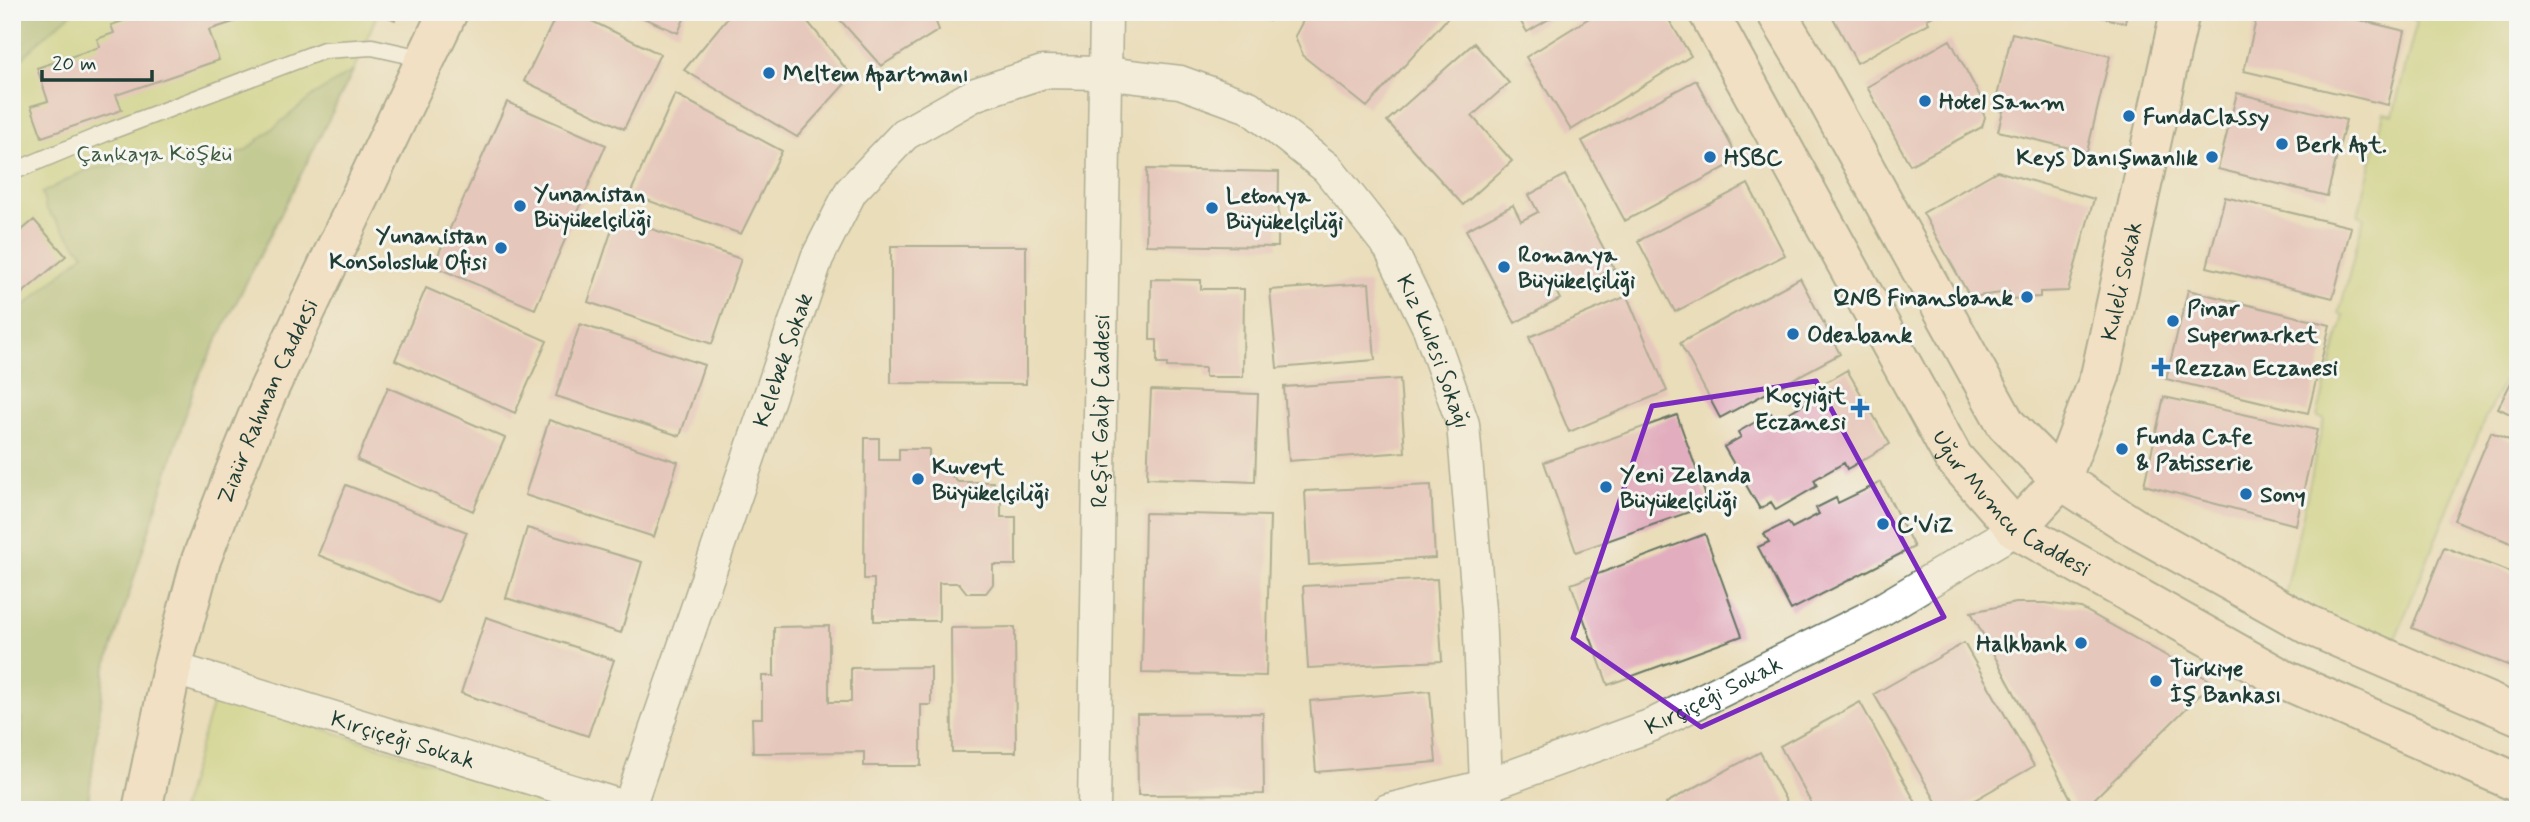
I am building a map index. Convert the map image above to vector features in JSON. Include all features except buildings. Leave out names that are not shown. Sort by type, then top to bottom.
[{"type":"main road","name":"Ziaür Rahman Caddesi","points":[[142,810],[172,668],[201,560],[267,393],[449,12]]},
{"type":"main road","name":"Uğur Mumcu Caddesi","points":[[1708,12],[1953,457],[2016,529],[2283,679],[2518,783]]},
{"type":"main road","name":"Uğur Mumcu Caddesi","points":[[1776,12],[2006,424],[2061,480],[2138,530],[2311,626],[2518,715]]},
{"type":"main road","name":"Kuleli Sokak","points":[[2016,529],[2061,480],[2100,376],[2180,12]]},
{"type":"street","name":"Reşit Galip Caddesi","points":[[1094,810],[1106,12]]},
{"type":"street","name":"Kelebek Sokak","points":[[630,809],[817,258],[851,191],[905,134],[976,94],[1043,72],[1104,73]]},
{"type":"street","name":"Kız Kulesi Sokağı","points":[[1104,73],[1180,82],[1249,107],[1327,168],[1390,248],[1429,328],[1463,424],[1479,610],[1486,798]]},
{"type":"street","name":"Kırçiçeği Sokak","points":[[1388,810],[1486,798],[1652,725],[1866,619],[2016,529]]},
{"type":"street","name":"Kırçiçeği Sokak","points":[[172,668],[630,809]]},
{"type":"lane","points":[[12,172],[113,130],[324,50],[372,47],[426,59]]},
{"type":"highlighted area","points":[[1816,381],[1944,617],[1701,727],[1573,638],[1652,406]]},
{"type":"green space","name":"Çankaya Köşkü","points":[[12,12],[378,12],[353,71],[195,384],[105,670],[87,810],[12,810]]},
{"type":"green space","points":[[12,12],[73,12],[12,69]]},
{"type":"green space","points":[[2414,12],[2518,12],[2518,353],[2485,418],[2387,659],[2282,609],[2324,419],[2317,417],[2344,315],[2339,314],[2364,217],[2358,215],[2384,113],[2393,115],[2417,21],[2412,19]]},
{"type":"green space","name":"Çankaya Köşkü","points":[[353,71],[195,384],[105,670],[87,810],[12,810],[12,753],[22,745],[22,719],[12,715],[12,317],[84,254],[46,209],[42,193],[86,170],[140,160],[184,165],[245,151],[314,95]]},
{"type":"green space","points":[[215,695],[580,810],[181,810]]},
{"type":"place","name":"Meltem Apartmanı","points":[[769,73]]},
{"type":"place","name":"Hotel Samm","points":[[1925,101]]},
{"type":"place","name":"FundaClassy","points":[[2129,116]]},
{"type":"place","name":"Berk Apt.","points":[[2282,144]]},
{"type":"place","name":"HSBC","points":[[1710,157]]},
{"type":"place","name":"Keys Danışmanlık","points":[[2212,157]]},
{"type":"place","name":"Yunanistan Büyükelçiliği","points":[[520,206]]},
{"type":"place","name":"Letonya Büyükelçiliği","points":[[1212,208]]},
{"type":"place","name":"Yunanistan Konsolosluk Ofisi","points":[[501,248]]},
{"type":"place","name":"Romanya Büyükelçiliği","points":[[1504,267]]},
{"type":"place","name":"QNB Finansbank","points":[[2027,297]]},
{"type":"place","name":"Pinar Supermarket","points":[[2173,321]]},
{"type":"place","name":"Odeabank","points":[[1793,334]]},
{"type":"place","name":"Rezzan Eczanesi","points":[[2161,367]]},
{"type":"place","name":"Koçyiğit Eczanesi","points":[[1860,408]]},
{"type":"place","name":"Funda Cafe & Patisserie","points":[[2122,449]]},
{"type":"place","name":"Kuveyt Büyükelçiliği","points":[[918,479]]},
{"type":"place","name":"Yeni Zelanda Büyükelçiliği","points":[[1606,487]]},
{"type":"place","name":"Sony","points":[[2246,494]]},
{"type":"place","name":"C'ViZ","points":[[1883,524]]},
{"type":"place","name":"Halkbank","points":[[2081,643]]},
{"type":"place","name":"Türkiye İş Bankası","points":[[2156,681]]}]
